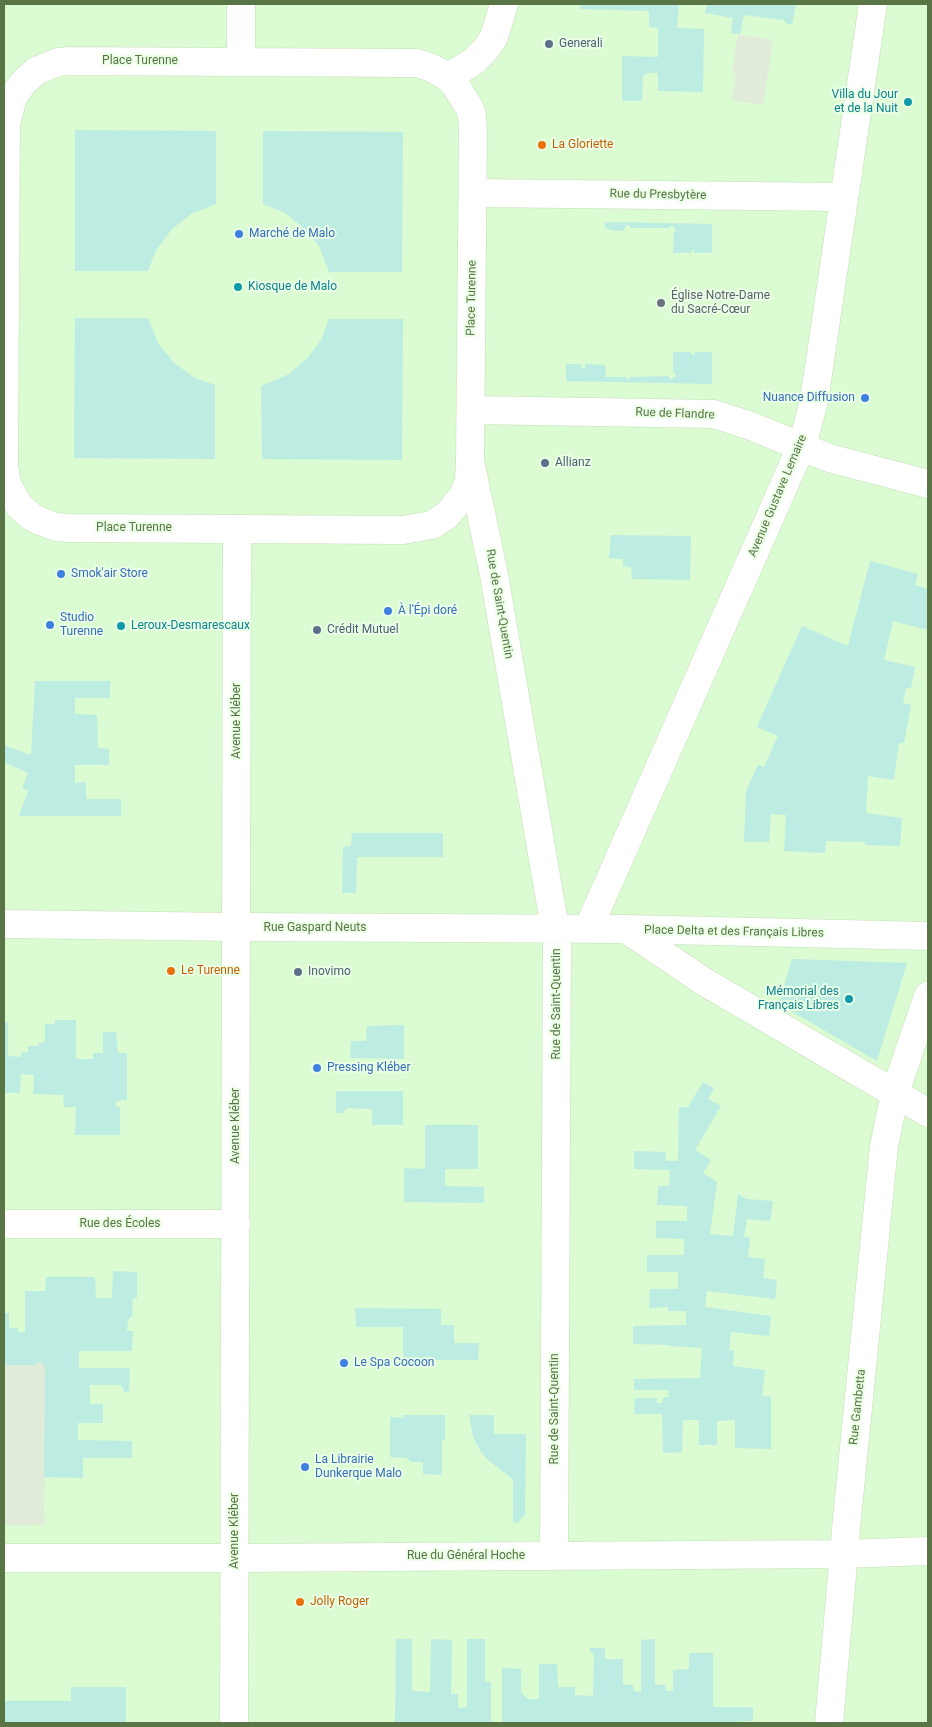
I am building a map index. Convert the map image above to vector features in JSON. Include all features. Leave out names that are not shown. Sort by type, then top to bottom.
[{"type":"street","points":[[241,4],[241,62]]},
{"type":"street","points":[[448,77],[473,62],[486,49],[494,37],[504,4]]},
{"type":"street","name":"Avenue Gustave Lemaire","points":[[588,929],[801,447],[814,401],[873,4]]},
{"type":"street","name":"Place Turenne","points":[[70,61],[417,63],[432,68],[448,77],[460,91],[472,115],[474,132],[470,461],[468,481],[463,496],[453,510],[439,521],[424,527],[403,530],[237,529],[56,527],[32,517],[19,506],[5,482],[4,293],[6,124],[13,97],[23,83],[43,68],[58,62],[70,61]]},
{"type":"street","name":"Rue du Presbytère","points":[[473,193],[843,197]]},
{"type":"street","name":"Rue de Flandre","points":[[471,410],[714,414],[751,426],[838,461],[928,484]]},
{"type":"street","name":"Rue de Saint-Quentin","points":[[470,461],[496,584],[555,929],[558,963],[554,1555]]},
{"type":"street","name":"Avenue Kléber","points":[[234,1723],[237,529]]},
{"type":"street","name":"Rue Gaspard Neuts","points":[[4,924],[626,929]]},
{"type":"street","name":"Place Delta et des Français Libres","points":[[626,929],[928,936]]},
{"type":"street","name":"Place Delta et des Français Libres","points":[[626,929],[698,977],[928,1113]]},
{"type":"street","points":[[895,1093],[928,996]]},
{"type":"street","name":"Rue Gambetta","points":[[829,1723],[884,1146],[895,1093]]},
{"type":"street","name":"Rue des Écoles","points":[[4,1224],[236,1224]]},
{"type":"street","name":"Rue du Général Hoche","points":[[4,1558],[928,1552]]},
{"type":"shaded area","points":[[4,4],[928,4],[928,1723],[4,1723]]},
{"type":"shaded area","points":[[581,4],[679,4],[677,28],[704,29],[703,92],[658,91],[658,73],[646,73],[643,76],[642,101],[622,101],[622,56],[658,57],[658,28],[649,27],[649,11],[580,9]]},
{"type":"shaded area","points":[[707,4],[796,4],[792,25],[784,20],[744,15],[740,34],[731,33],[733,18],[705,13]]},
{"type":"shaded area","points":[[738,34],[773,40],[763,105],[732,100],[736,73],[732,73]]},
{"type":"shaded area","points":[[75,130],[216,131],[216,204],[191,214],[172,229],[156,250],[148,271],[75,271]]},
{"type":"shaded area","points":[[263,131],[403,132],[402,272],[329,272],[319,246],[303,227],[283,212],[263,204]]},
{"type":"shaded area","points":[[605,222],[712,224],[712,253],[694,253],[694,250],[692,250],[691,253],[673,253],[674,232],[676,231],[673,226],[670,226],[670,228],[630,228],[630,226],[626,225],[624,231],[605,228]]},
{"type":"shaded area","points":[[75,318],[148,318],[158,343],[174,363],[195,378],[215,385],[215,459],[74,458]]},
{"type":"shaded area","points":[[329,319],[403,319],[402,460],[262,459],[261,386],[287,375],[306,360],[321,340]]},
{"type":"shaded area","points":[[673,352],[691,352],[694,355],[695,352],[712,352],[712,384],[566,381],[566,364],[581,364],[582,368],[585,368],[585,364],[604,365],[606,367],[605,377],[626,377],[629,380],[629,377],[669,376],[670,379],[673,379],[673,377],[676,377],[676,374],[673,373]]},
{"type":"shaded area","points":[[611,535],[691,536],[690,580],[632,579],[631,567],[623,566],[623,559],[609,558]]},
{"type":"shaded area","points":[[870,561],[918,574],[915,585],[928,589],[928,630],[893,621],[884,660],[915,667],[911,688],[906,688],[903,703],[911,705],[904,743],[899,743],[894,780],[868,776],[866,813],[902,818],[900,846],[865,845],[865,842],[826,841],[825,853],[784,851],[786,815],[771,814],[769,842],[744,842],[746,791],[758,765],[764,767],[778,736],[757,727],[802,626],[848,646]]},
{"type":"shaded area","points":[[35,681],[110,681],[110,698],[75,698],[75,714],[97,715],[98,748],[109,749],[109,765],[75,765],[75,783],[86,782],[86,799],[121,799],[121,816],[19,816],[28,791],[22,788],[28,773],[4,762],[4,745],[31,755]]},
{"type":"shaded area","points":[[352,833],[443,833],[443,857],[357,857],[356,893],[342,893],[343,847],[351,846]]},
{"type":"shaded area","points":[[792,959],[907,963],[877,1061],[779,1004]]},
{"type":"shaded area","points":[[55,1020],[76,1020],[76,1059],[93,1059],[93,1053],[103,1053],[103,1032],[116,1032],[118,1053],[127,1053],[127,1100],[116,1101],[116,1107],[120,1107],[120,1135],[75,1135],[76,1107],[64,1107],[63,1095],[33,1094],[34,1075],[21,1074],[20,1093],[4,1093],[4,1022],[8,1022],[8,1056],[21,1057],[21,1053],[28,1052],[28,1046],[38,1046],[39,1043],[45,1042],[45,1024],[55,1024]]},
{"type":"shaded area","points":[[404,1025],[404,1059],[350,1058],[351,1041],[366,1041],[367,1026]]},
{"type":"shaded area","points":[[703,1082],[714,1088],[708,1099],[721,1106],[695,1150],[711,1160],[703,1173],[717,1182],[710,1234],[733,1236],[738,1194],[747,1199],[773,1201],[770,1221],[747,1219],[744,1237],[750,1238],[748,1257],[765,1259],[763,1278],[777,1280],[775,1299],[707,1291],[705,1307],[771,1316],[769,1336],[731,1332],[729,1350],[734,1351],[733,1366],[765,1370],[762,1396],[771,1397],[771,1449],[735,1448],[735,1420],[717,1421],[717,1445],[699,1445],[699,1420],[683,1420],[682,1452],[663,1453],[662,1414],[634,1414],[635,1398],[657,1398],[657,1403],[662,1403],[663,1397],[669,1397],[668,1390],[634,1390],[634,1379],[700,1378],[702,1348],[633,1344],[633,1326],[686,1325],[686,1311],[668,1311],[668,1307],[649,1308],[650,1289],[678,1289],[678,1272],[647,1272],[647,1255],[684,1255],[684,1239],[656,1238],[656,1221],[687,1221],[687,1206],[657,1205],[658,1186],[669,1186],[670,1170],[634,1169],[634,1151],[665,1152],[666,1161],[678,1161],[679,1107],[688,1107]]},
{"type":"shaded area","points":[[336,1091],[403,1091],[403,1125],[372,1125],[372,1109],[347,1108],[342,1113],[336,1113]]},
{"type":"shaded area","points":[[425,1125],[478,1125],[478,1169],[445,1169],[445,1186],[484,1187],[484,1203],[404,1202],[404,1168],[425,1169]]},
{"type":"shaded area","points":[[113,1271],[137,1272],[137,1298],[133,1298],[132,1316],[128,1320],[127,1331],[133,1331],[132,1351],[79,1351],[79,1368],[130,1368],[129,1392],[124,1392],[121,1385],[90,1385],[90,1404],[103,1404],[103,1423],[78,1423],[78,1440],[132,1441],[132,1458],[83,1458],[83,1478],[44,1477],[45,1368],[41,1361],[34,1365],[4,1365],[4,1313],[9,1313],[9,1328],[18,1328],[18,1332],[25,1332],[25,1291],[45,1291],[46,1277],[95,1277],[96,1298],[112,1298]]},
{"type":"shaded area","points":[[355,1308],[441,1309],[441,1325],[454,1325],[454,1343],[479,1343],[478,1360],[403,1360],[403,1327],[356,1327]]},
{"type":"shaded area","points":[[41,1361],[46,1368],[44,1525],[4,1525],[4,1365],[34,1365]]},
{"type":"shaded area","points":[[403,1415],[445,1415],[445,1439],[442,1440],[442,1475],[423,1474],[423,1462],[411,1462],[406,1458],[390,1457],[390,1417],[403,1418]]},
{"type":"shaded area","points":[[469,1415],[494,1415],[494,1434],[526,1434],[525,1514],[518,1523],[513,1522],[513,1479],[488,1460],[481,1452],[473,1437]]},
{"type":"shaded area","points":[[396,1639],[412,1639],[412,1691],[430,1692],[431,1639],[452,1640],[451,1694],[458,1694],[458,1708],[467,1707],[467,1639],[485,1639],[485,1682],[491,1682],[491,1723],[395,1723]]},
{"type":"shaded area","points":[[655,1639],[655,1685],[666,1685],[666,1691],[673,1691],[673,1670],[689,1669],[689,1653],[713,1653],[713,1707],[753,1707],[753,1721],[700,1723],[502,1723],[502,1668],[521,1669],[521,1692],[528,1699],[539,1699],[539,1664],[557,1664],[558,1687],[575,1687],[575,1695],[593,1696],[594,1656],[590,1652],[590,1648],[605,1648],[605,1659],[623,1659],[623,1685],[633,1685],[634,1691],[641,1692],[641,1640]]},
{"type":"shaded area","points":[[71,1687],[126,1687],[126,1723],[4,1723],[4,1701],[71,1701]]},
{"type":"place","name":"Generali","points":[[549,44]]},
{"type":"place","name":"Villa du Jour et de la Nuit","points":[[908,102]]},
{"type":"place","name":"La Gloriette","points":[[542,145]]},
{"type":"place","name":"Marché de Malo","points":[[239,234]]},
{"type":"place","name":"Kiosque de Malo","points":[[238,287]]},
{"type":"place","name":"Église Notre-Dame du Sacré-Cœur","points":[[661,303]]},
{"type":"place","name":"Nuance Diffusion","points":[[865,398]]},
{"type":"place","name":"Allianz","points":[[545,463]]},
{"type":"place","name":"Smok'air Store","points":[[61,574]]},
{"type":"place","name":"À l'Épi doré","points":[[388,611]]},
{"type":"place","name":"Studio Turenne","points":[[50,625]]},
{"type":"place","name":"Leroux-Desmarescaux","points":[[121,626]]},
{"type":"place","name":"Crédit Mutuel","points":[[317,630]]},
{"type":"place","name":"Le Turenne","points":[[171,971]]},
{"type":"place","name":"Inovimo","points":[[298,972]]},
{"type":"place","name":"Mémorial des Français Libres","points":[[849,999]]},
{"type":"place","name":"Pressing Kléber","points":[[317,1068]]},
{"type":"place","name":"Le Spa Cocoon","points":[[344,1363]]},
{"type":"place","name":"La Librairie Dunkerque Malo","points":[[305,1467]]},
{"type":"place","name":"Jolly Roger","points":[[300,1602]]}]
